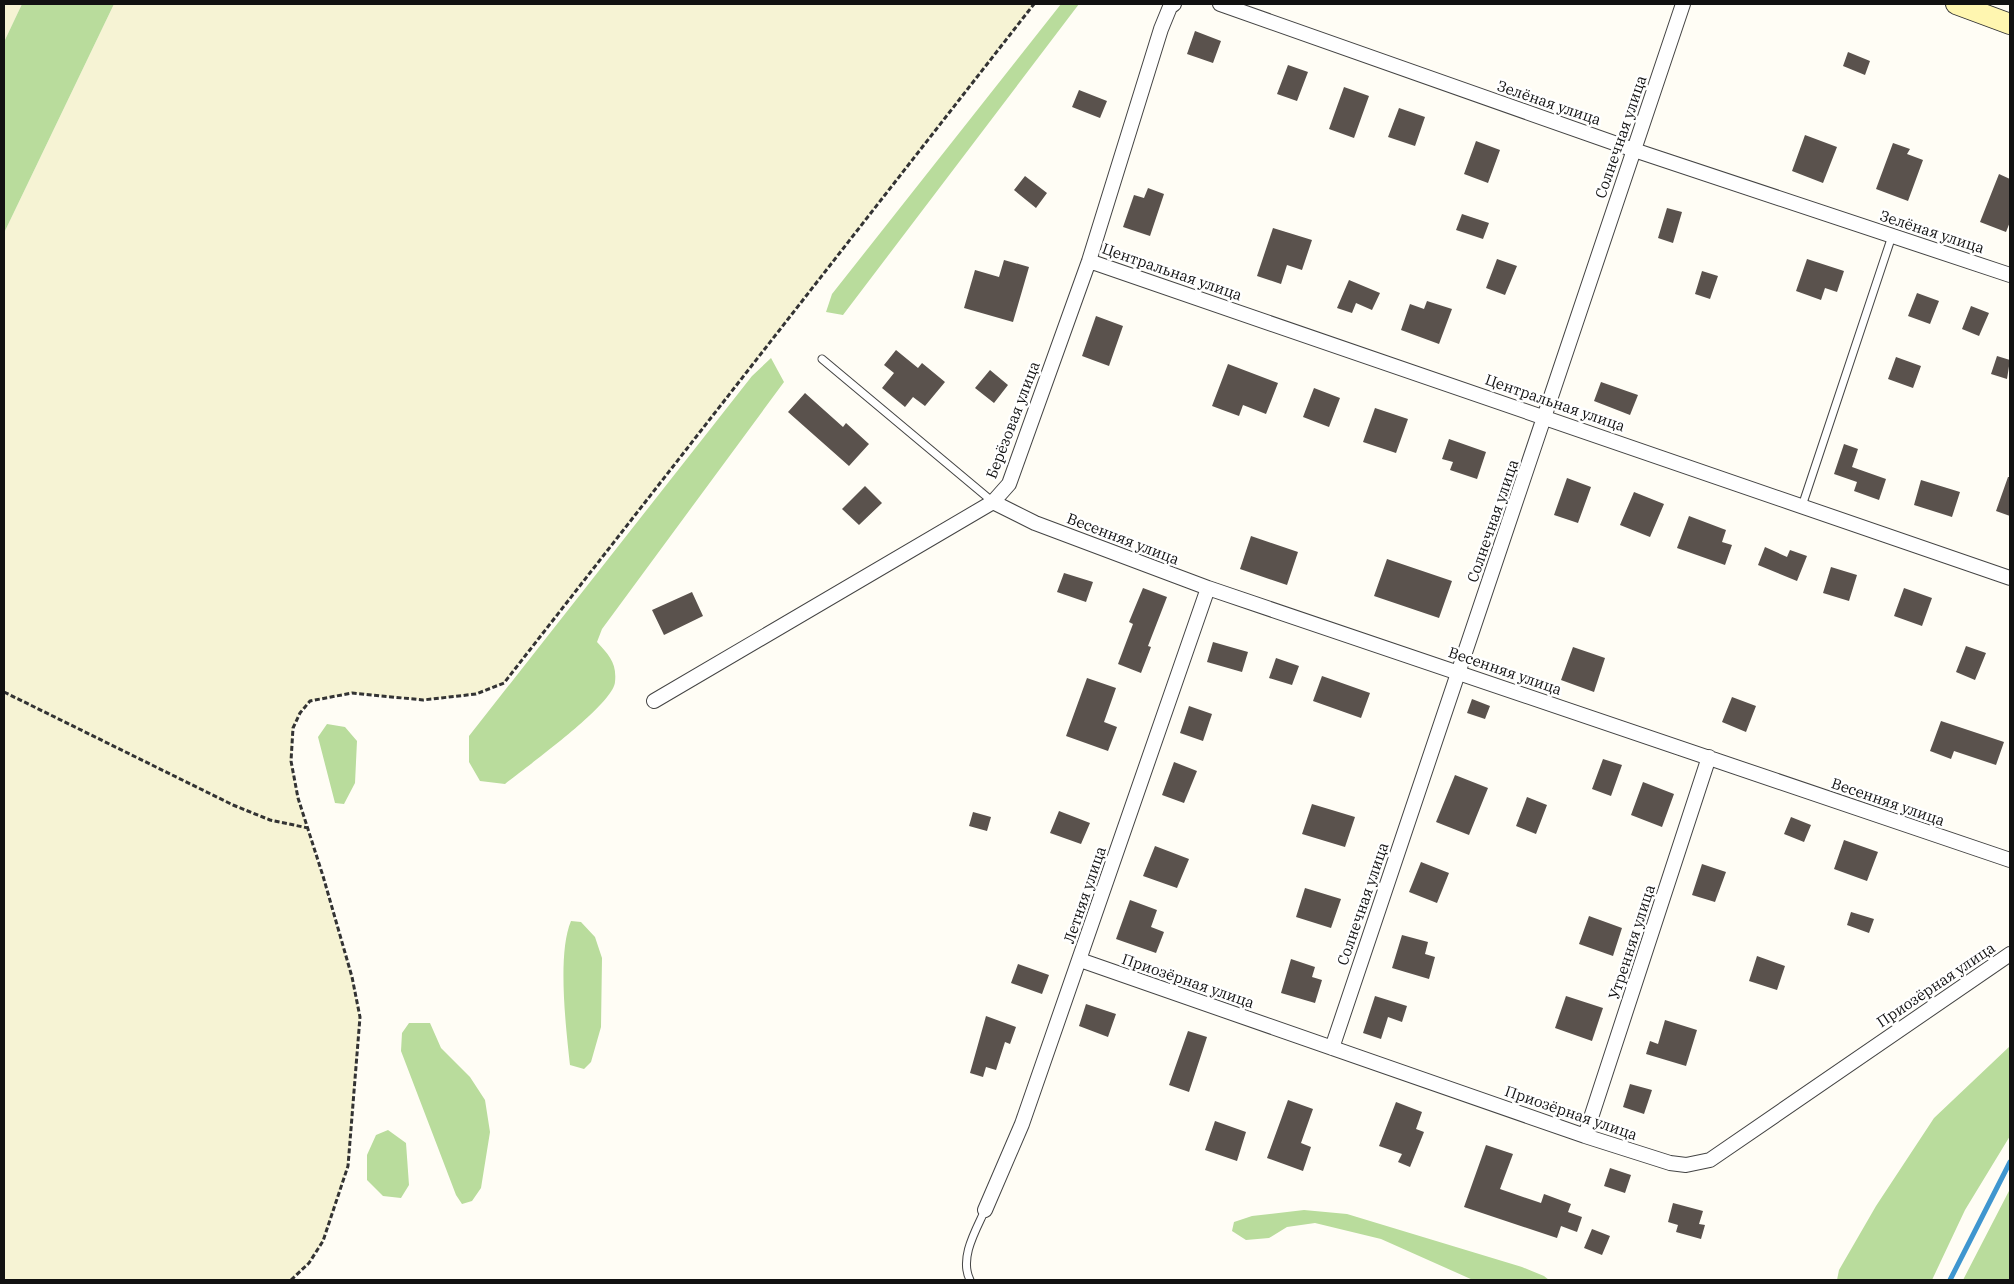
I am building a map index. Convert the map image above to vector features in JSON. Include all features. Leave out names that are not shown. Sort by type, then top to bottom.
[{"type":"main road","points":[[1956,4],[2010,24]]},
{"type":"street","name":"Берёзовая улица","points":[[654,701],[993,502],[1008,484],[1089,261],[1161,29],[1170,7],[1174,4]]},
{"type":"street","name":"Зелёная улица","points":[[1220,4],[1634,150],[2010,275]]},
{"type":"street","name":"Солнечная улица","points":[[1332,1048],[1684,4]]},
{"type":"street","name":"Центральная улица","points":[[1089,261],[2010,578]]},
{"type":"street","name":"Весенняя улица","points":[[993,502],[1052,529],[1208,588],[2010,860]]},
{"type":"street","name":"Летняя улица","points":[[986,1210],[1022,1124],[1208,588]]},
{"type":"street","name":"Утренняя улица","points":[[1585,1136],[1710,757]]},
{"type":"street","name":"Приозёрная улица","points":[[1080,960],[1585,1136],[1670,1162],[1686,1165],[1710,1160],[2010,954]]},
{"type":"lane","points":[[1802,506],[1892,236]]},
{"type":"lane","points":[[822,359],[993,502]]},
{"type":"lane","points":[[970,1280],[968,1275],[968,1255],[972,1237],[986,1210]]},
{"type":"path","points":[[291,1280],[309,1263],[323,1241],[348,1166],[360,1017],[349,968],[298,798],[291,761],[294,728],[300,713],[310,701],[352,693],[423,700],[476,694],[504,683],[1034,4]]},
{"type":"path","points":[[4,692],[233,804],[270,820],[308,828]]},
{"type":"shaded area","points":[[4,4],[22,4],[4,42]]},
{"type":"shaded area","points":[[114,4],[1034,4],[504,683],[476,694],[423,700],[352,693],[310,701],[300,713],[293,728],[291,761],[298,798],[352,977],[360,1017],[348,1166],[323,1241],[309,1263],[291,1280],[4,1280],[4,233]]},
{"type":"green space","points":[[22,4],[114,4],[4,233],[4,42]]},
{"type":"green space","points":[[1061,4],[1079,4],[843,315],[826,312],[832,294]]},
{"type":"green space","points":[[771,358],[784,382],[602,629],[597,642],[608,655],[615,670],[615,682],[611,692],[585,720],[505,784],[480,781],[469,762],[469,736],[752,376]]},
{"type":"green space","points":[[327,724],[345,727],[357,741],[355,783],[344,804],[335,803],[318,737]]},
{"type":"green space","points":[[571,921],[581,922],[595,937],[602,958],[601,1027],[591,1062],[584,1069],[570,1065],[566,1032],[563,971],[564,952]]},
{"type":"green space","points":[[409,1023],[430,1023],[441,1048],[470,1077],[485,1100],[490,1132],[481,1188],[472,1201],[462,1204],[456,1195],[401,1051],[402,1033]]},
{"type":"green space","points":[[2010,1046],[2010,1136],[1965,1210],[1932,1280],[1837,1280],[1839,1270],[1876,1206],[1934,1118]]},
{"type":"green space","points":[[388,1130],[406,1143],[409,1185],[401,1198],[383,1196],[367,1180],[367,1155],[376,1135]]},
{"type":"green space","points":[[2010,1189],[2010,1280],[1963,1280]]},
{"type":"green space","points":[[1304,1210],[1347,1214],[1522,1267],[1549,1280],[1473,1280],[1381,1239],[1315,1223],[1287,1227],[1269,1238],[1246,1240],[1232,1231],[1234,1222],[1252,1216]]},
{"type":"building","points":[[1195,31],[1221,41],[1213,63],[1187,54]]},
{"type":"building","points":[[1848,52],[1870,61],[1865,75],[1843,66]]},
{"type":"building","points":[[1288,65],[1308,72],[1297,101],[1277,94]]},
{"type":"building","points":[[1344,87],[1369,96],[1354,138],[1329,129]]},
{"type":"building","points":[[1079,90],[1107,101],[1100,118],[1072,107]]},
{"type":"building","points":[[1399,108],[1425,117],[1415,146],[1388,137]]},
{"type":"building","points":[[1805,135],[1837,147],[1823,183],[1792,171]]},
{"type":"building","points":[[1476,141],[1500,150],[1488,183],[1464,174]]},
{"type":"building","points":[[1893,143],[1910,149],[1907,154],[1923,160],[1908,201],[1876,189]]},
{"type":"building","points":[[1999,174],[2010,179],[2010,222],[2006,232],[1980,222]]},
{"type":"building","points":[[1025,176],[1047,193],[1036,208],[1014,190]]},
{"type":"building","points":[[1148,188],[1164,194],[1150,236],[1123,227],[1134,195],[1144,198]]},
{"type":"building","points":[[1667,208],[1682,212],[1673,243],[1658,238]]},
{"type":"building","points":[[1462,214],[1489,223],[1483,239],[1456,230]]},
{"type":"building","points":[[1273,228],[1312,240],[1302,270],[1287,265],[1281,284],[1257,276]]},
{"type":"building","points":[[1497,259],[1517,266],[1505,295],[1486,288]]},
{"type":"building","points":[[1807,259],[1844,271],[1837,292],[1825,288],[1821,300],[1796,291]]},
{"type":"building","points":[[1004,260],[1029,267],[1013,322],[964,308],[975,270],[999,277]]},
{"type":"building","points":[[1702,271],[1718,276],[1710,299],[1695,294]]},
{"type":"building","points":[[1349,280],[1380,293],[1372,310],[1356,303],[1352,313],[1337,308]]},
{"type":"building","points":[[1917,293],[1939,301],[1930,324],[1908,316]]},
{"type":"building","points":[[1427,301],[1452,309],[1439,344],[1401,330],[1410,304],[1424,309]]},
{"type":"building","points":[[1971,306],[1989,313],[1979,336],[1962,329]]},
{"type":"building","points":[[1096,316],[1123,326],[1109,366],[1082,356]]},
{"type":"building","points":[[896,350],[918,368],[922,363],[945,382],[925,406],[913,397],[905,407],[882,388],[894,373],[884,365]]},
{"type":"building","points":[[1997,356],[2010,360],[2007,379],[1991,374]]},
{"type":"building","points":[[1896,357],[1921,366],[1913,388],[1888,379]]},
{"type":"building","points":[[1228,364],[1278,383],[1266,414],[1243,405],[1239,416],[1212,406]]},
{"type":"building","points":[[990,370],[1008,385],[994,403],[975,388]]},
{"type":"building","points":[[1601,382],[1638,395],[1630,415],[1594,401]]},
{"type":"building","points":[[1314,388],[1340,398],[1329,427],[1303,417]]},
{"type":"building","points":[[805,393],[843,427],[846,423],[869,444],[849,466],[788,412]]},
{"type":"building","points":[[1375,408],[1408,419],[1396,453],[1363,442]]},
{"type":"building","points":[[1449,439],[1486,452],[1477,479],[1450,470],[1453,462],[1442,459]]},
{"type":"building","points":[[1844,444],[1858,449],[1852,467],[1886,479],[1879,500],[1854,491],[1857,482],[1834,474]]},
{"type":"building","points":[[2008,477],[2010,477],[2010,516],[1996,511]]},
{"type":"building","points":[[1567,478],[1591,487],[1578,523],[1554,515]]},
{"type":"building","points":[[1921,480],[1960,492],[1952,517],[1914,505]]},
{"type":"building","points":[[865,486],[882,503],[859,525],[842,509]]},
{"type":"building","points":[[1634,492],[1664,504],[1650,537],[1620,525]]},
{"type":"building","points":[[1689,516],[1726,530],[1722,542],[1732,545],[1725,565],[1677,548]]},
{"type":"building","points":[[1251,536],[1298,552],[1287,585],[1240,569]]},
{"type":"building","points":[[1765,547],[1787,557],[1790,550],[1807,556],[1797,581],[1758,565]]},
{"type":"building","points":[[1387,559],[1452,581],[1439,618],[1374,596]]},
{"type":"building","points":[[1831,567],[1857,575],[1849,601],[1823,593]]},
{"type":"building","points":[[1064,573],[1093,582],[1086,602],[1057,592]]},
{"type":"building","points":[[1143,588],[1167,597],[1148,646],[1151,647],[1141,673],[1118,664],[1133,624],[1129,622]]},
{"type":"building","points":[[1904,588],[1932,598],[1922,626],[1894,616]]},
{"type":"building","points":[[692,592],[703,616],[664,635],[652,610]]},
{"type":"building","points":[[1213,642],[1248,652],[1242,672],[1207,662]]},
{"type":"building","points":[[1966,646],[1986,653],[1975,680],[1956,672]]},
{"type":"building","points":[[1573,647],[1605,658],[1594,692],[1561,680]]},
{"type":"building","points":[[1276,658],[1299,666],[1292,685],[1269,678]]},
{"type":"building","points":[[1322,676],[1370,693],[1361,718],[1313,701]]},
{"type":"building","points":[[1087,678],[1116,688],[1104,722],[1117,727],[1108,751],[1066,736]]},
{"type":"building","points":[[1732,697],[1756,706],[1746,732],[1722,722]]},
{"type":"building","points":[[1472,699],[1490,706],[1485,719],[1467,713]]},
{"type":"building","points":[[1189,706],[1212,714],[1203,741],[1180,733]]},
{"type":"building","points":[[1941,721],[2004,742],[1996,765],[1954,751],[1951,759],[1930,751]]},
{"type":"building","points":[[1603,759],[1622,765],[1611,796],[1592,789]]},
{"type":"building","points":[[1174,762],[1197,771],[1184,803],[1162,795]]},
{"type":"building","points":[[1455,775],[1488,788],[1469,835],[1436,822]]},
{"type":"building","points":[[1643,782],[1674,794],[1662,827],[1631,815]]},
{"type":"building","points":[[1527,797],[1547,805],[1536,834],[1516,826]]},
{"type":"building","points":[[1312,804],[1355,817],[1345,847],[1302,834]]},
{"type":"building","points":[[1059,811],[1090,823],[1081,844],[1050,833]]},
{"type":"building","points":[[973,812],[991,817],[987,831],[969,826]]},
{"type":"building","points":[[1791,817],[1811,825],[1804,842],[1784,834]]},
{"type":"building","points":[[1844,840],[1878,852],[1867,881],[1834,869]]},
{"type":"building","points":[[1155,846],[1189,859],[1177,888],[1143,876]]},
{"type":"building","points":[[1421,862],[1449,873],[1437,903],[1409,892]]},
{"type":"building","points":[[1702,864],[1726,872],[1715,902],[1692,895]]},
{"type":"building","points":[[1305,888],[1341,899],[1331,928],[1296,917]]},
{"type":"building","points":[[1130,900],[1157,910],[1151,927],[1164,932],[1156,953],[1116,939]]},
{"type":"building","points":[[1851,912],[1874,919],[1869,933],[1847,925]]},
{"type":"building","points":[[1589,916],[1622,928],[1613,956],[1579,944]]},
{"type":"building","points":[[1402,935],[1428,942],[1425,954],[1435,957],[1429,979],[1392,968]]},
{"type":"building","points":[[1757,956],[1785,966],[1777,990],[1749,981]]},
{"type":"building","points":[[1291,959],[1315,967],[1312,977],[1322,980],[1315,1003],[1281,993]]},
{"type":"building","points":[[1018,964],[1049,975],[1042,994],[1011,983]]},
{"type":"building","points":[[1375,996],[1407,1006],[1402,1022],[1388,1017],[1381,1039],[1363,1033]]},
{"type":"building","points":[[1566,996],[1603,1008],[1592,1041],[1555,1028]]},
{"type":"building","points":[[1086,1004],[1116,1014],[1108,1037],[1079,1026]]},
{"type":"building","points":[[986,1016],[1016,1027],[1010,1044],[1005,1042],[996,1070],[986,1067],[983,1077],[970,1073]]},
{"type":"building","points":[[1665,1020],[1697,1030],[1686,1066],[1646,1054],[1650,1041],[1658,1044]]},
{"type":"building","points":[[1188,1031],[1207,1037],[1189,1092],[1169,1085]]},
{"type":"building","points":[[1630,1084],[1652,1090],[1644,1114],[1623,1107]]},
{"type":"building","points":[[1288,1100],[1313,1109],[1301,1143],[1311,1147],[1303,1171],[1267,1158]]},
{"type":"building","points":[[1396,1102],[1422,1112],[1416,1129],[1424,1132],[1410,1167],[1398,1162],[1402,1154],[1379,1146]]},
{"type":"building","points":[[1215,1121],[1246,1132],[1237,1161],[1205,1150]]},
{"type":"building","points":[[1486,1145],[1513,1154],[1500,1189],[1541,1203],[1544,1194],[1571,1204],[1568,1212],[1582,1217],[1577,1232],[1561,1226],[1557,1238],[1464,1207]]},
{"type":"building","points":[[1610,1168],[1631,1175],[1625,1193],[1604,1186]]},
{"type":"building","points":[[1673,1203],[1703,1211],[1699,1224],[1705,1225],[1701,1239],[1676,1232],[1678,1225],[1668,1222]]},
{"type":"building","points":[[1592,1229],[1610,1236],[1602,1255],[1584,1248]]},
{"type":"waterway","points":[[1950,1280],[2010,1162]]}]
